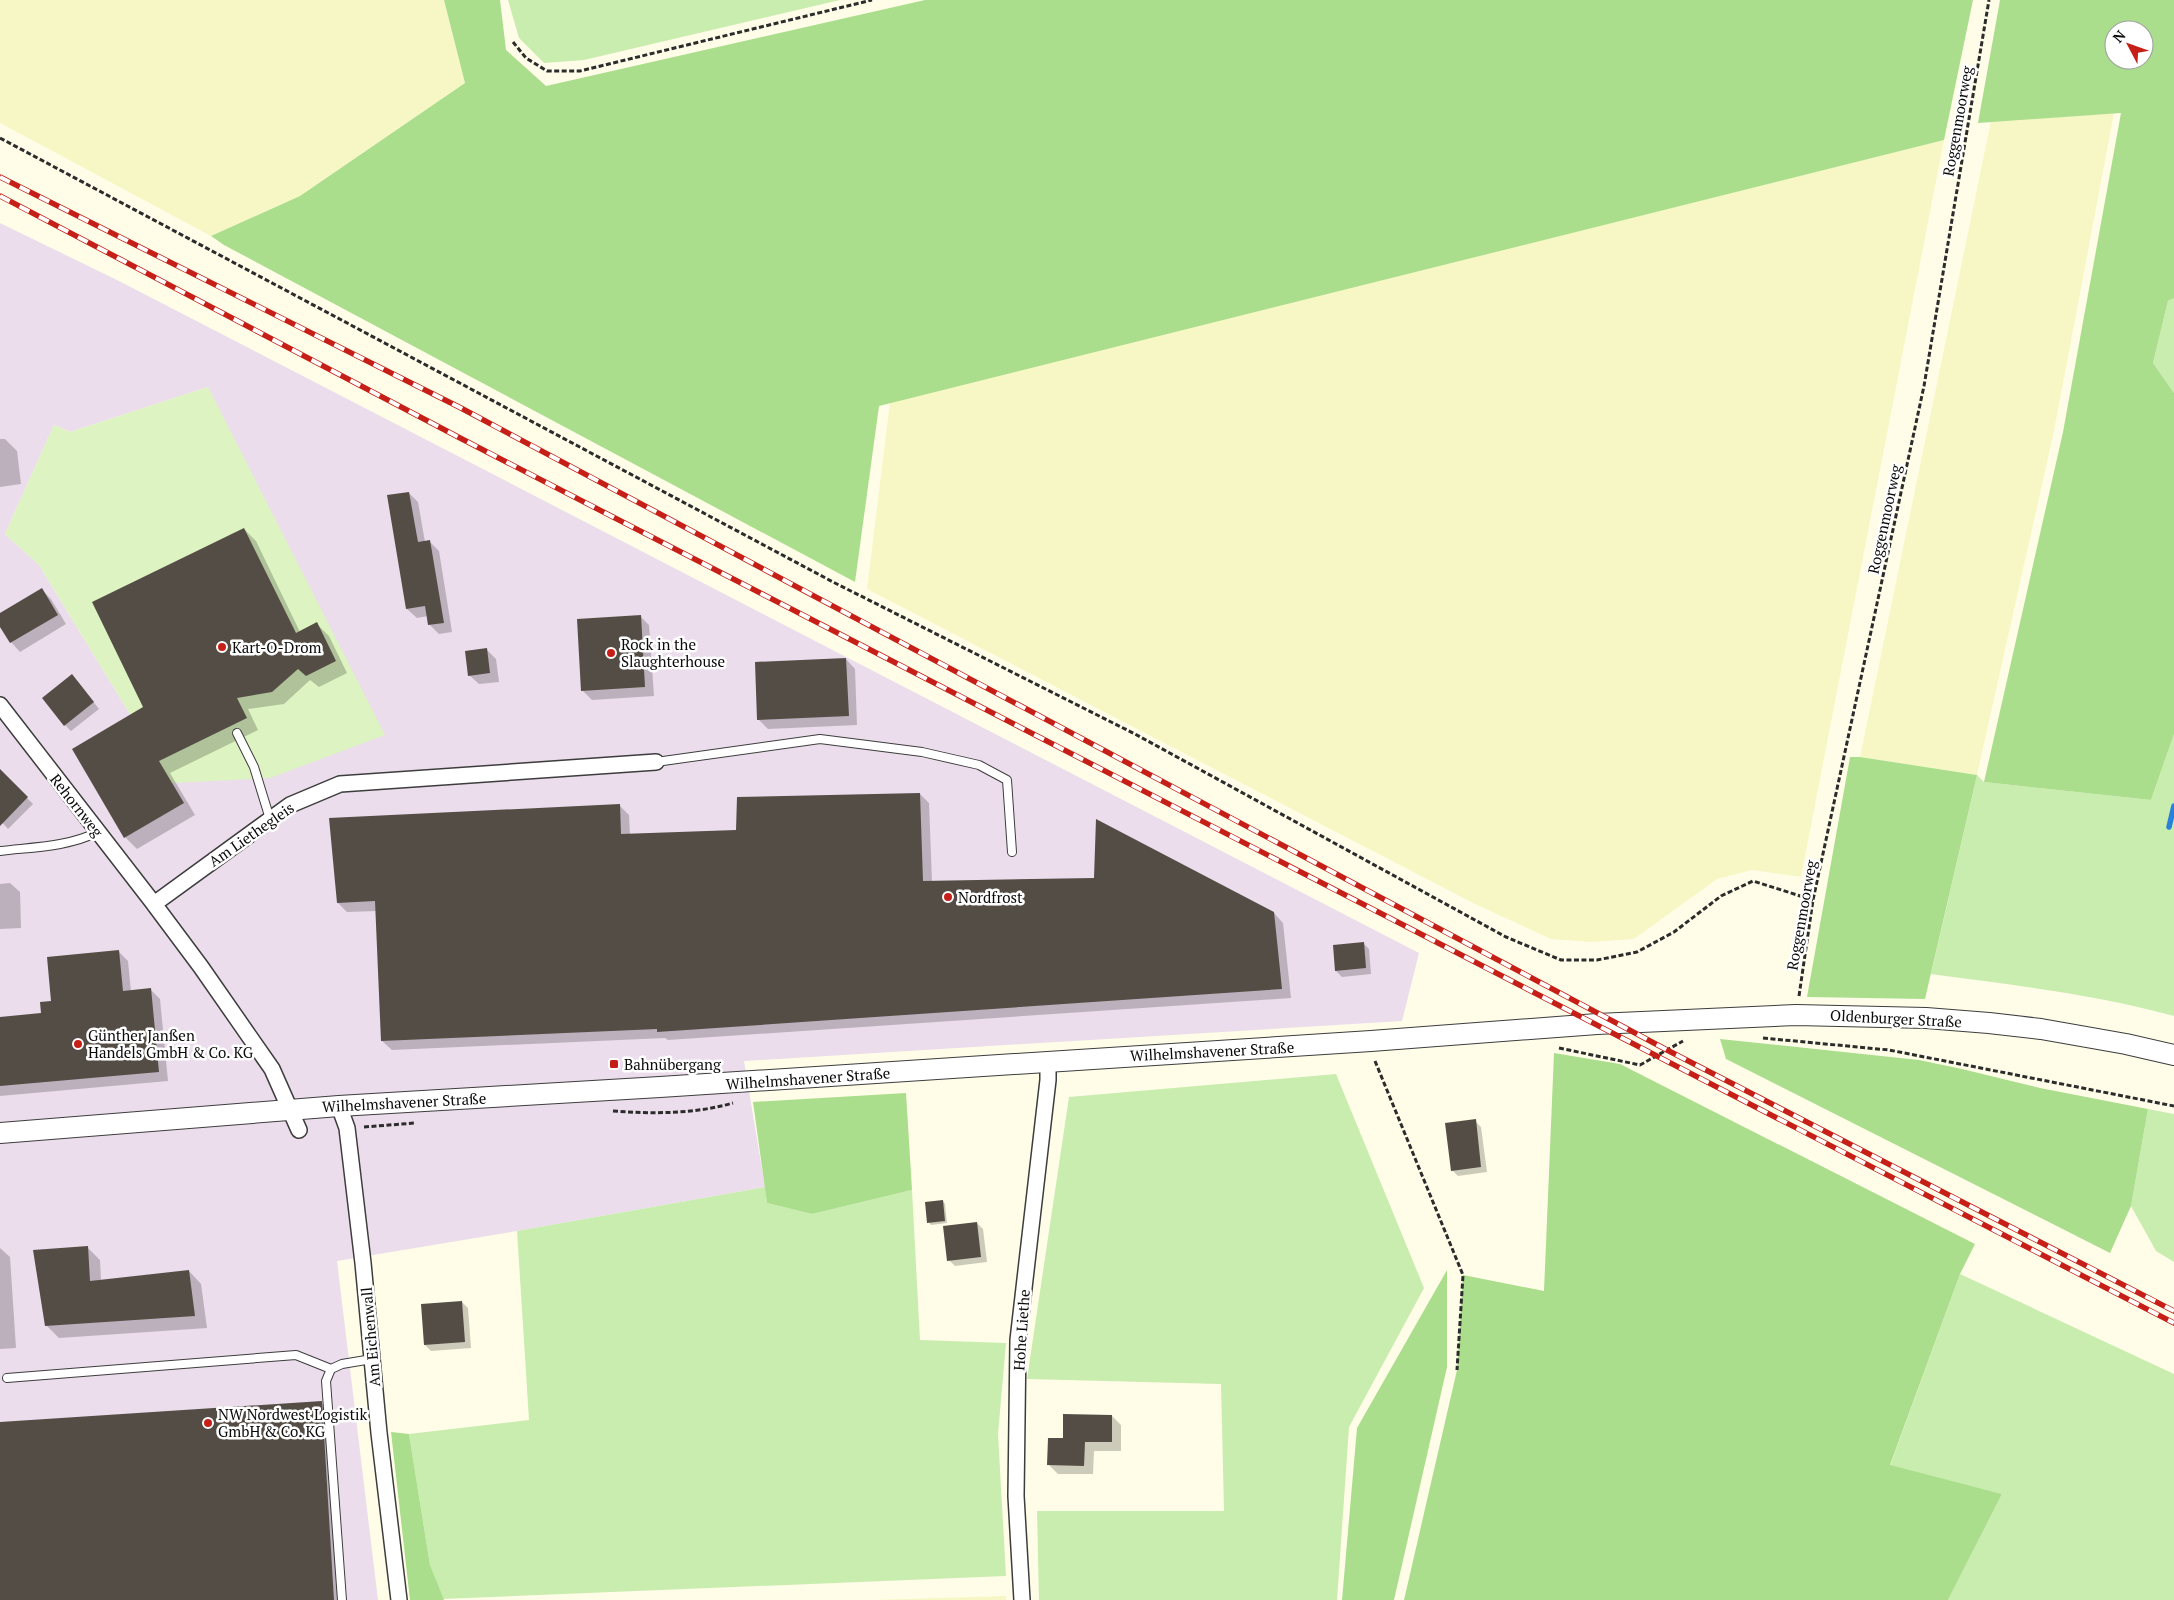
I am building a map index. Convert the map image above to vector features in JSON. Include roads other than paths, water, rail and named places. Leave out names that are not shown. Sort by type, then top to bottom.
[{"type":"street","name":"Rehornweg","points":[[0,705],[154,904]]},
{"type":"street","name":"Am Liethegleis","points":[[154,904],[290,805],[340,784],[656,762]]},
{"type":"street","points":[[154,904],[272,1070],[299,1130]]},
{"type":"street","name":"Oldenburger Straße","points":[[1616,1023],[1796,1015],[1926,1018],[2041,1029],[2126,1044],[2174,1055]]},
{"type":"street","name":"Wilhelmshavener Straße","points":[[0,1133],[289,1109],[750,1082],[1616,1023]]},
{"type":"street","name":"Hohe Liethe","points":[[1022,1600],[1016,1496],[1018,1340],[1048,1080],[1048,1061]]},
{"type":"street","name":"Am Eichenwall","points":[[339,1106],[347,1128],[364,1263],[372,1359],[400,1600]]},
{"type":"lane","points":[[237,733],[254,766],[270,819]]},
{"type":"lane","points":[[656,762],[820,739],[922,752],[979,765],[1008,780],[1012,852]]},
{"type":"lane","points":[[0,850],[62,845],[79,841],[98,832]]},
{"type":"lane","points":[[7,1378],[296,1356],[331,1369]]},
{"type":"lane","points":[[342,1600],[326,1381],[331,1369],[342,1364],[372,1359]]},
{"type":"waterway","points":[[2169,827],[2174,806]]},
{"type":"railway","points":[[0,177],[459,407],[1667,1050],[2174,1311]]},
{"type":"railway","points":[[0,196],[462,439],[2174,1323]]},
{"type":"place","name":"Kart-O-Drom","points":[[222,647]]},
{"type":"place","name":"Rock in the Slaughterhouse","points":[[611,653]]},
{"type":"place","name":"Nordfrost","points":[[948,897]]},
{"type":"place","name":"Günther Janßen Handels GmbH & Co. KG","points":[[78,1044]]},
{"type":"place","name":"Bahnübergang","points":[[614,1064]]},
{"type":"place","name":"NW Nordwest Logistik GmbH & Co. KG","points":[[208,1423]]}]
